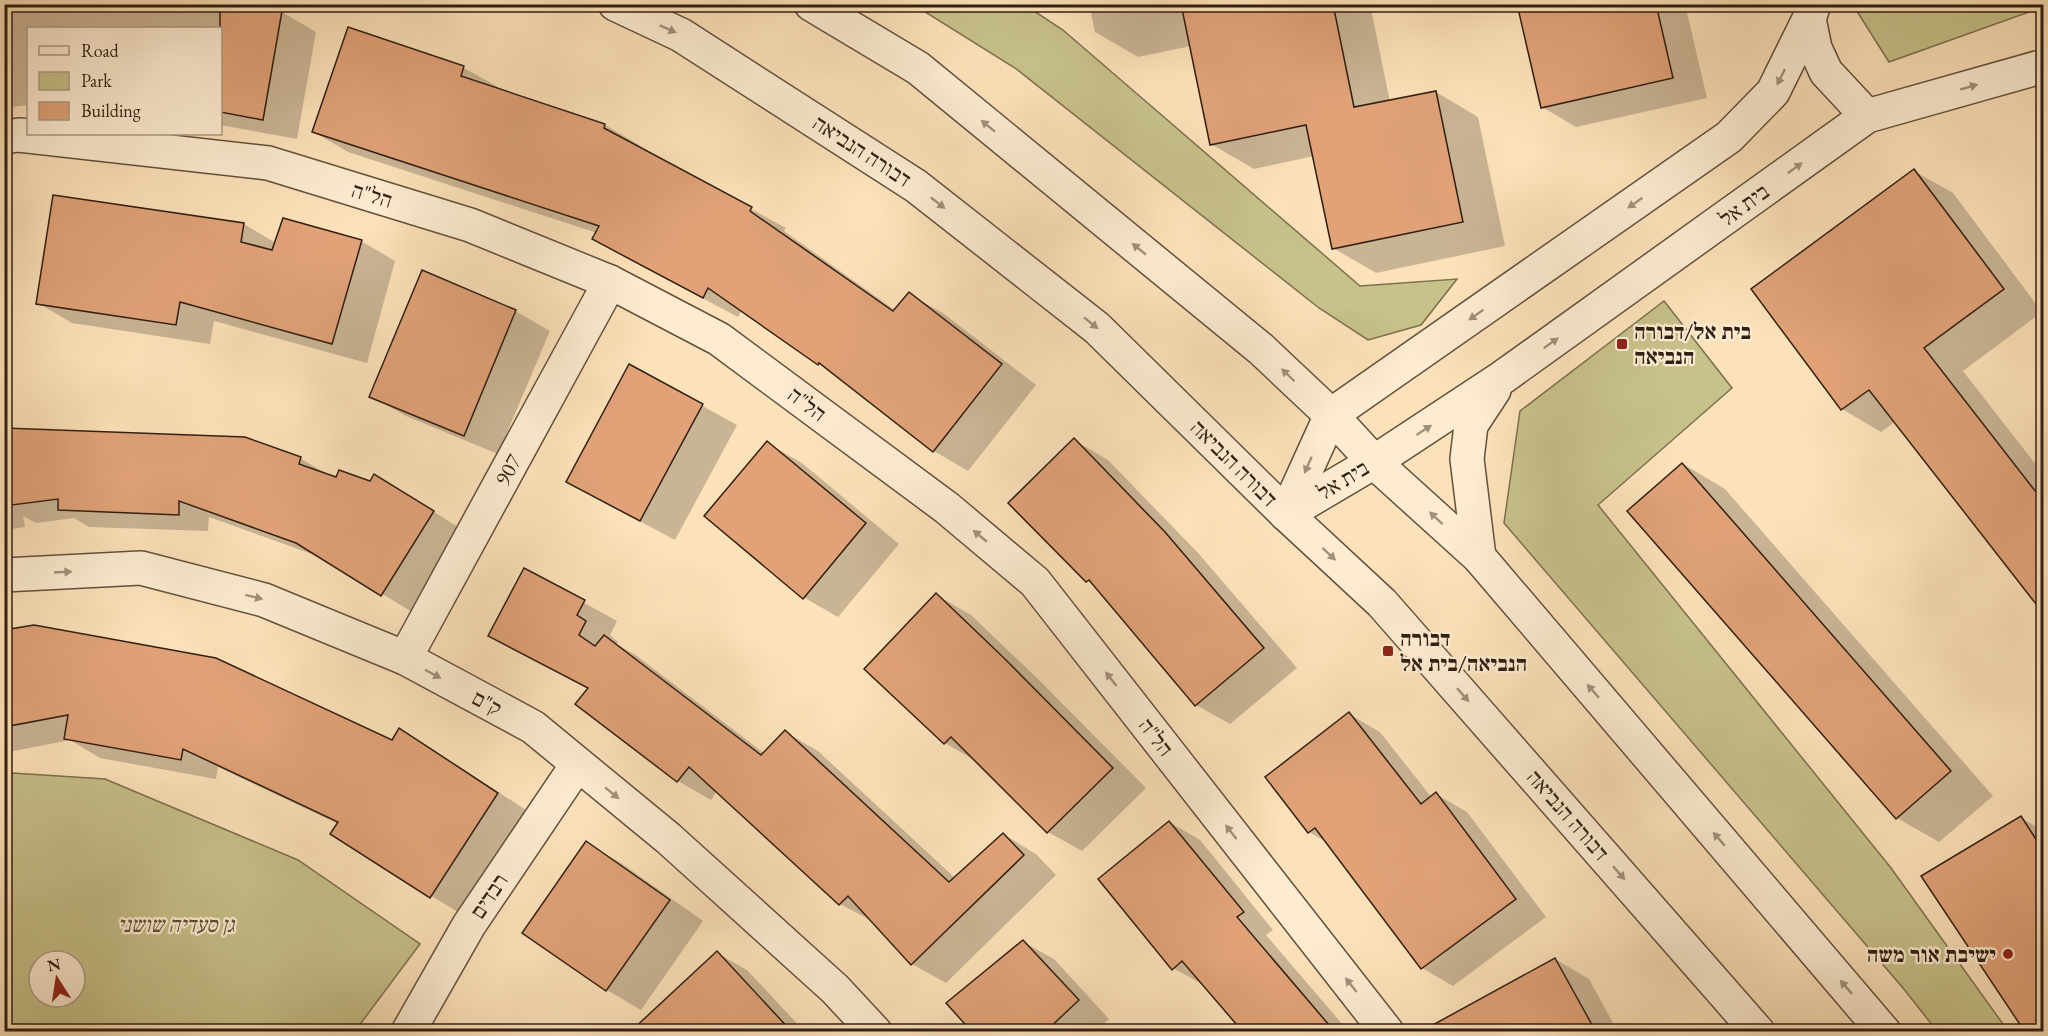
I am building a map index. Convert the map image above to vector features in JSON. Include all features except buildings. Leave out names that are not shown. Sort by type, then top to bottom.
[{"type":"street","name":"דבורה הנביאה","points":[[615,4],[681,35],[916,186],[1097,328],[1286,514],[1382,603],[1758,1032]]},
{"type":"street","points":[[811,4],[918,68],[1261,349],[1374,462],[1479,557],[1884,1032]]},
{"type":"street","points":[[1330,416],[1729,137],[1773,93],[1812,12]]},
{"type":"street","points":[[1812,12],[1815,48],[1826,72],[1867,116]]},
{"type":"street","name":"בית אל","points":[[1286,514],[1374,462],[1503,377],[1867,116],[2043,66]]},
{"type":"street","name":"הל\"ה","points":[[4,137],[19,135],[268,163],[470,225],[610,282],[719,339],[947,508],[1035,582],[1388,1032]]},
{"type":"street","name":"907","points":[[405,658],[610,282]]},
{"type":"street","points":[[1479,557],[1467,459],[1471,425],[1503,377]]},
{"type":"street","name":"בית אל","points":[[1286,514],[1330,416]]},
{"type":"street","name":"ק\"ם","points":[[4,575],[141,568],[264,600],[405,658],[533,727],[668,838],[835,989],[875,1032]]},
{"type":"street","name":"רבדים","points":[[408,1032],[469,925],[577,765]]},
{"type":"green space","points":[[2043,4],[2043,7],[1889,62],[1853,5]]},
{"type":"green space","points":[[914,5],[1025,5],[1063,30],[1360,286],[1457,279],[1421,325],[1368,340],[1319,308],[1015,68]]},
{"type":"green space","points":[[1664,301],[1732,388],[1598,505],[1891,868],[2008,1031],[1937,1031],[1903,988],[1504,523],[1520,411]]},
{"type":"green space","name":"גן סעדיה שושני","points":[[12,773],[105,779],[298,860],[420,944],[355,1031],[5,1031],[4,775]]},
{"type":"place","name":"בית אל/דבורה הנביאה","points":[[1622,344]]},
{"type":"place","name":"דבורה הנביאה/בית אל","points":[[1388,651]]},
{"type":"place","name":"ישיבת אור משה","points":[[2008,954]]}]
